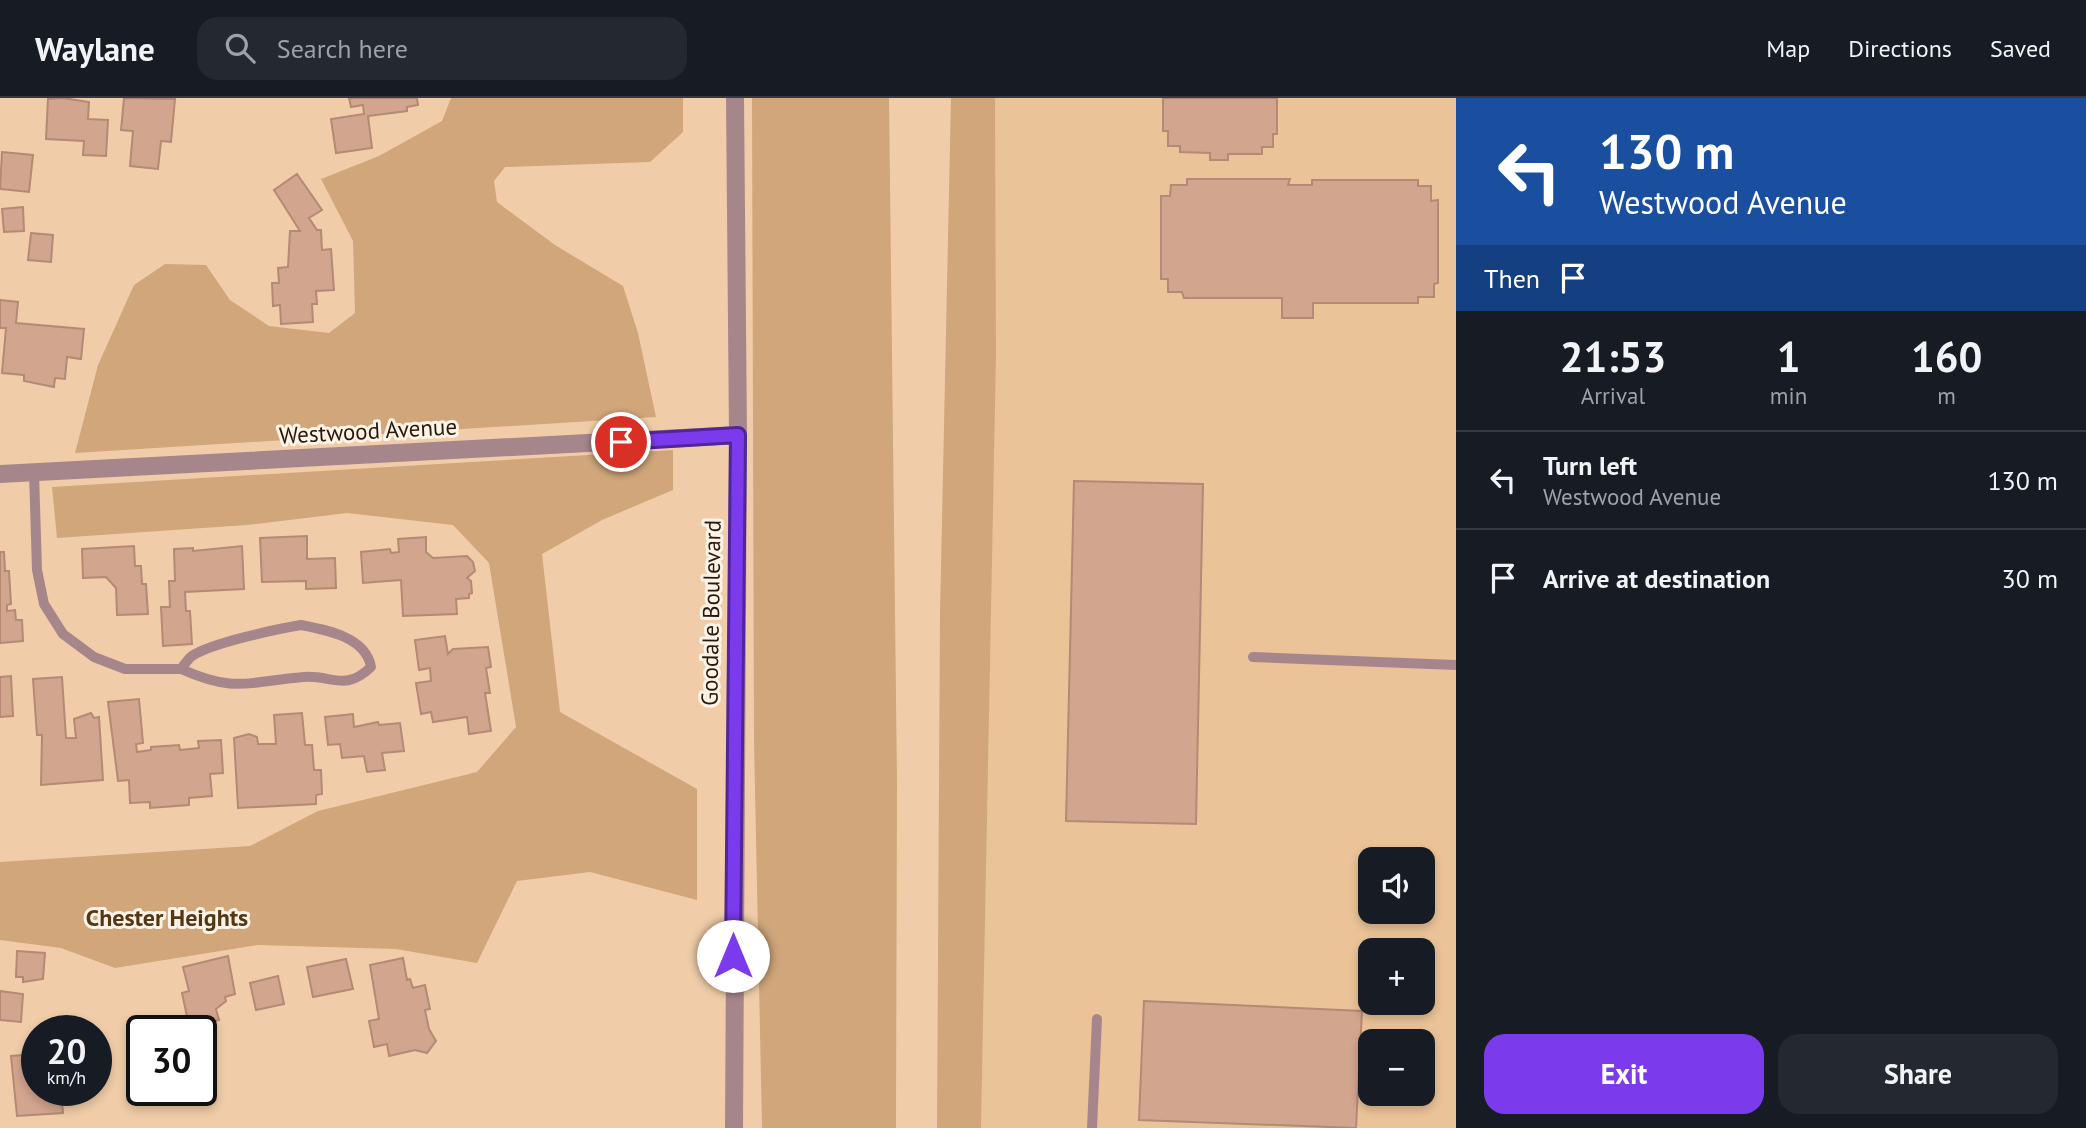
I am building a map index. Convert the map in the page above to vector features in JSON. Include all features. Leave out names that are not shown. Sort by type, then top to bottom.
[{"type":"street","name":"Goodale Boulevard","points":[[734,1128],[738,435],[735,98]]},
{"type":"street","name":"Westwood Avenue","points":[[0,474],[738,435]]},
{"type":"lane","points":[[34,472],[37,570],[44,604],[63,634],[94,657],[125,669],[181,669],[221,683],[244,686],[308,677],[343,682],[360,678],[371,667],[369,655],[354,642],[326,630],[301,625],[275,629],[208,650],[192,656],[181,669]]},
{"type":"lane","points":[[1253,657],[1456,665]]},
{"type":"lane","points":[[1092,1128],[1097,1018]]},
{"type":"shaded area","points":[[451,98],[683,98],[683,132],[650,162],[505,167],[494,181],[497,202],[555,245],[623,286],[638,333],[656,417],[75,453],[98,365],[134,285],[165,264],[206,265],[230,300],[269,326],[329,333],[355,313],[353,241],[321,179],[379,156],[442,121]]},
{"type":"shaded area","points":[[752,98],[889,98],[897,782],[896,1128],[762,1128],[754,741]]},
{"type":"shaded area","points":[[951,98],[995,98],[996,356],[981,1128],[937,1128],[940,614]]},
{"type":"shaded area","points":[[995,98],[1456,98],[1456,1128],[981,1128],[996,356]]},
{"type":"shaded area","points":[[673,450],[673,490],[602,520],[542,554],[560,712],[697,789],[697,900],[590,872],[517,881],[477,963],[396,949],[257,945],[115,968],[61,948],[0,940],[0,862],[250,846],[318,811],[477,772],[516,727],[489,563],[453,525],[347,513],[247,525],[57,538],[52,487]]},
{"type":"building","points":[[124,98],[175,99],[171,142],[161,141],[158,169],[130,166],[133,131],[121,130]]},
{"type":"building","points":[[349,98],[417,98],[418,105],[407,107],[407,111],[368,116],[372,148],[336,153],[331,119],[364,114],[363,105],[351,107]]},
{"type":"building","points":[[1163,98],[1277,98],[1277,134],[1273,134],[1273,147],[1262,147],[1262,154],[1228,154],[1228,160],[1210,160],[1210,153],[1180,152],[1180,146],[1168,146],[1168,131],[1163,131]]},
{"type":"building","points":[[48,99],[89,102],[88,119],[108,120],[106,156],[83,155],[84,141],[46,139]]},
{"type":"building","points":[[2,152],[33,155],[29,192],[0,189]]},
{"type":"building","points":[[297,174],[322,210],[309,218],[317,230],[321,230],[322,250],[331,249],[334,290],[316,291],[317,304],[312,304],[313,322],[281,324],[280,305],[273,306],[272,283],[279,283],[278,268],[288,267],[290,231],[300,231],[274,190]]},
{"type":"building","points":[[1187,179],[1290,179],[1288,185],[1312,185],[1312,180],[1418,180],[1418,186],[1431,186],[1431,201],[1438,200],[1438,283],[1434,284],[1434,297],[1418,297],[1418,303],[1313,303],[1313,318],[1282,318],[1282,298],[1184,298],[1182,292],[1168,292],[1168,279],[1161,279],[1161,196],[1170,196],[1171,185],[1187,185]]},
{"type":"building","points":[[23,207],[24,231],[4,232],[2,209]]},
{"type":"building","points":[[31,233],[53,235],[51,262],[28,260]]},
{"type":"building","points":[[0,300],[18,302],[16,323],[84,329],[81,359],[67,357],[65,379],[55,378],[54,387],[24,381],[24,375],[2,373],[6,328],[0,328]]},
{"type":"building","points":[[1074,481],[1203,484],[1196,824],[1066,821]]},
{"type":"building","points":[[307,536],[307,559],[335,558],[336,588],[306,589],[306,581],[262,582],[260,538]]},
{"type":"building","points":[[426,537],[426,552],[433,558],[467,556],[473,562],[475,571],[467,578],[471,581],[472,593],[469,598],[456,599],[457,614],[403,616],[401,580],[363,583],[361,552],[390,549],[391,553],[399,552],[398,539]]},
{"type":"building","points":[[134,546],[135,566],[141,566],[142,584],[146,584],[148,614],[117,615],[116,588],[106,577],[83,578],[82,549]]},
{"type":"building","points":[[242,546],[244,589],[185,592],[186,611],[190,611],[192,644],[163,646],[161,607],[170,607],[169,581],[175,581],[174,549],[193,548],[193,551]]},
{"type":"building","points":[[0,552],[4,552],[5,571],[9,571],[11,604],[7,605],[7,611],[15,610],[16,620],[22,620],[23,641],[0,643]]},
{"type":"building","points":[[445,636],[448,654],[453,649],[488,647],[491,667],[486,668],[490,693],[485,693],[491,731],[469,734],[467,717],[433,722],[431,712],[421,714],[416,683],[431,681],[430,668],[419,670],[415,640]]},
{"type":"building","points":[[11,676],[13,716],[0,717],[0,677]]},
{"type":"building","points":[[62,677],[66,738],[76,738],[74,719],[91,713],[94,718],[99,717],[103,780],[41,785],[42,735],[37,735],[33,679]]},
{"type":"building","points":[[139,699],[143,743],[136,744],[137,752],[151,750],[151,747],[179,745],[180,750],[199,748],[198,741],[221,740],[223,773],[210,774],[212,796],[189,798],[189,805],[150,808],[150,802],[130,803],[129,780],[118,781],[108,702]]},
{"type":"building","points":[[302,713],[305,745],[312,745],[314,770],[321,770],[322,794],[316,795],[316,804],[238,808],[234,738],[249,734],[257,737],[258,744],[276,744],[274,715]]},
{"type":"building","points":[[353,714],[354,727],[378,722],[379,725],[400,723],[404,751],[382,753],[385,770],[367,772],[364,756],[342,758],[340,744],[328,745],[325,717]]},
{"type":"building","points":[[17,951],[45,953],[43,979],[23,982],[23,977],[16,977]]},
{"type":"building","points":[[228,956],[235,994],[225,997],[226,1001],[216,1009],[219,1020],[217,1015],[187,1015],[182,993],[189,991],[183,967]]},
{"type":"building","points":[[403,958],[407,980],[410,979],[413,988],[425,985],[430,1009],[425,1010],[429,1029],[436,1041],[427,1053],[415,1050],[389,1056],[387,1044],[374,1047],[369,1021],[379,1019],[370,965]]},
{"type":"building","points":[[346,959],[353,989],[313,997],[307,967]]},
{"type":"building","points":[[278,976],[284,1004],[256,1010],[250,983]]},
{"type":"building","points":[[0,991],[23,994],[21,1022],[0,1020]]},
{"type":"building","points":[[1144,1001],[1358,1011],[1358,1015],[1362,1015],[1361,1029],[1358,1029],[1356,1128],[1139,1120]]},
{"type":"building","points":[[21,1055],[21,1106],[62,1106],[63,1113],[17,1116],[11,1056]]},
{"type":"district","name":"Chester Heights","points":[[167,918]]},
{"type":"route","points":[[621,442],[738,435],[733,956]]}]
